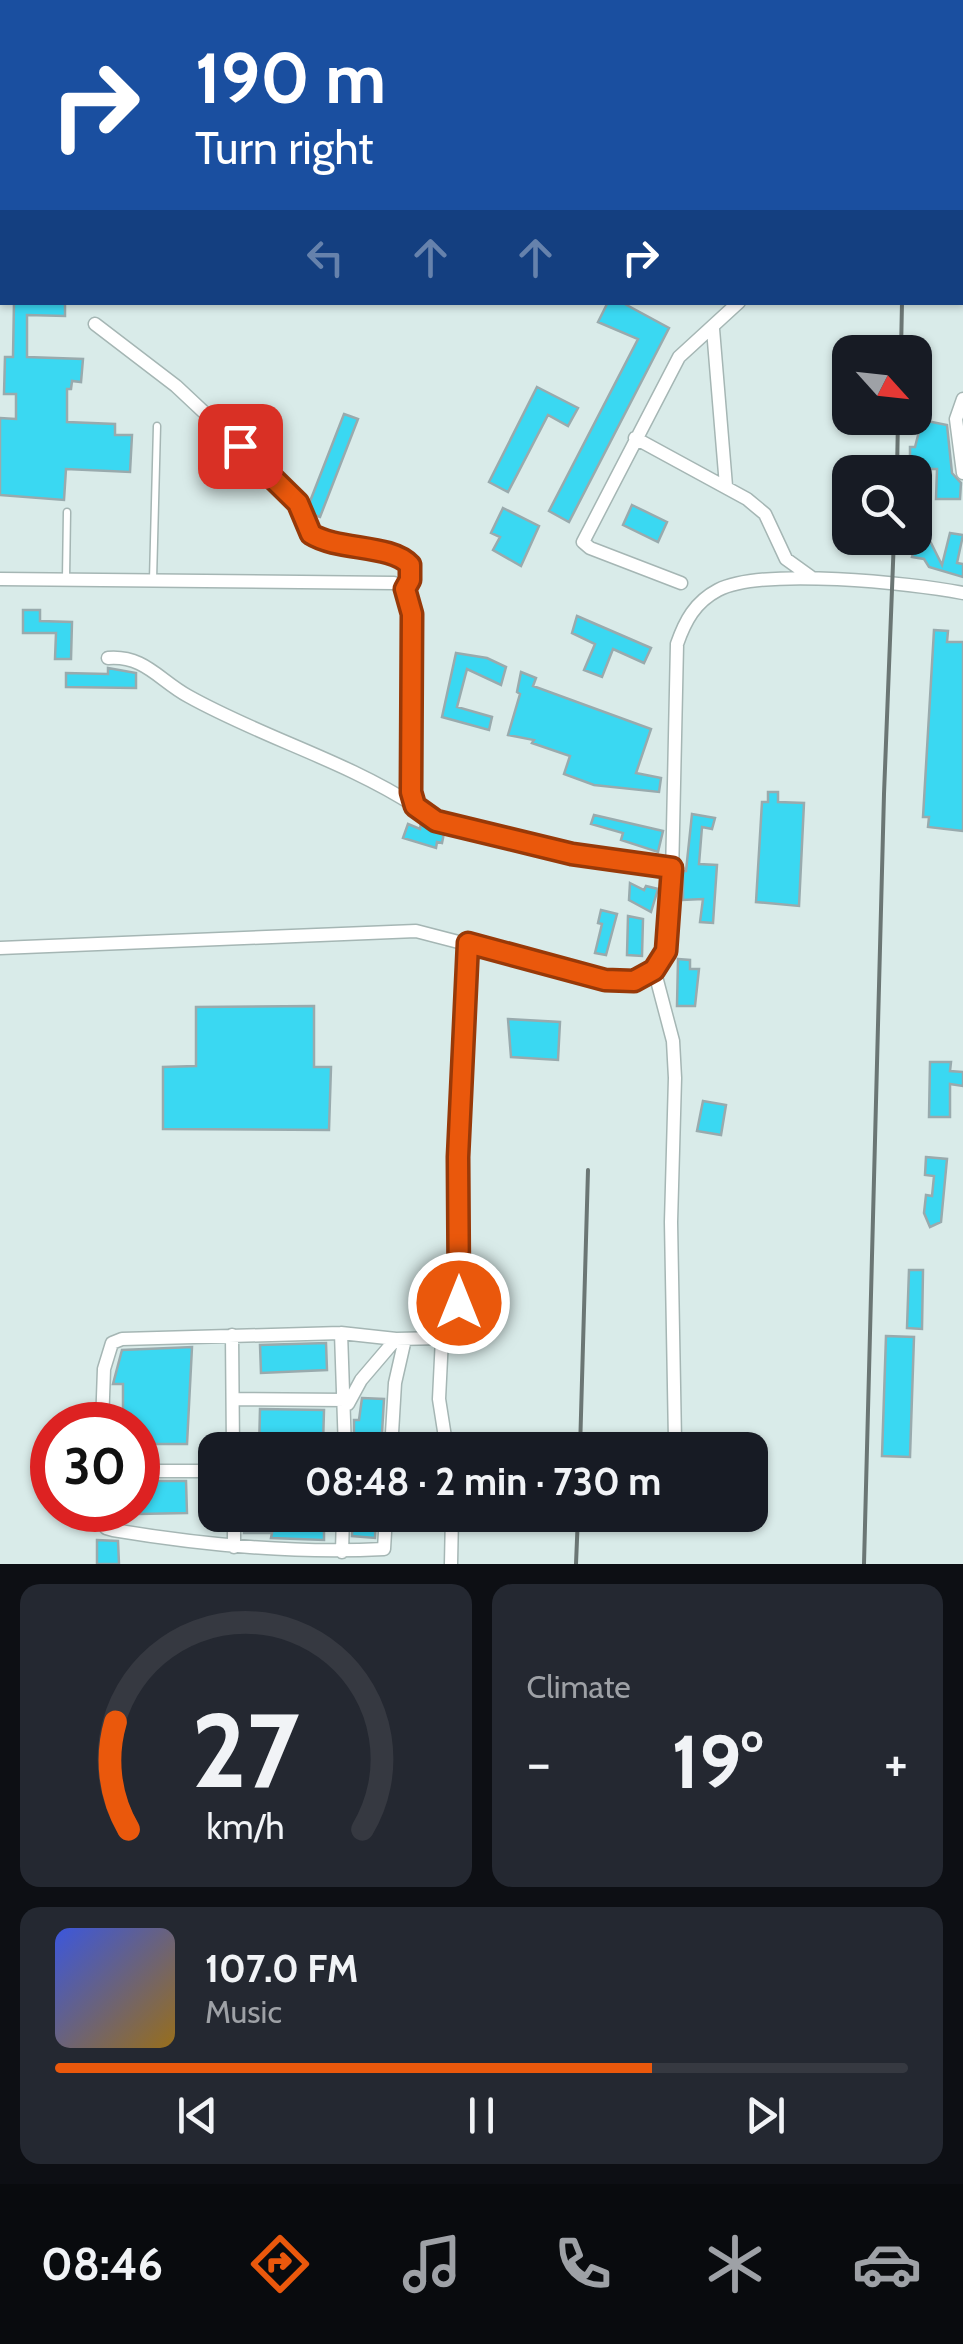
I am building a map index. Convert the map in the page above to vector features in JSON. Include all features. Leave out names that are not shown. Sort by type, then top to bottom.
[{"type":"street","points":[[681,583],[590,548],[584,542],[679,357],[735,305]]},
{"type":"street","points":[[95,324],[176,386],[240,446],[298,503],[311,534],[335,545],[404,558],[411,572],[405,589],[412,614],[411,792],[415,806]]},
{"type":"street","points":[[713,329],[726,486]]},
{"type":"street","points":[[963,399],[956,418],[963,472]]},
{"type":"street","points":[[635,438],[726,486],[765,514],[786,558],[811,578]]},
{"type":"street","points":[[0,948],[416,931],[605,980],[634,981],[654,970],[666,951],[672,868],[677,644],[684,622],[698,605],[717,590],[747,580],[811,578],[963,593]]},
{"type":"street","points":[[0,579],[377,582],[394,583],[405,589]]},
{"type":"street","points":[[108,658],[137,660],[180,692],[226,717],[264,736],[362,773],[436,821],[572,854],[672,868]]},
{"type":"street","points":[[445,1432],[440,1399],[442,1338],[452,1328],[459,1303],[458,1157],[468,943]]},
{"type":"street","points":[[654,970],[673,1041],[675,1078],[671,1222],[675,1432]]},
{"type":"street","points":[[103,1402],[104,1369],[112,1343],[341,1333],[400,1339],[442,1338]]},
{"type":"street","points":[[341,1333],[345,1432]]},
{"type":"street","points":[[232,1335],[234,1432]]},
{"type":"street","points":[[346,1403],[361,1380],[400,1339]]},
{"type":"street","points":[[392,1432],[400,1339]]},
{"type":"street","points":[[233,1400],[346,1403]]},
{"type":"street","points":[[160,1471],[198,1471]]},
{"type":"street","points":[[127,1532],[234,1547],[342,1552],[384,1549],[385,1532]]},
{"type":"street","points":[[234,1532],[234,1547]]},
{"type":"street","points":[[342,1552],[343,1532]]},
{"type":"street","points":[[451,1564],[452,1532]]},
{"type":"lane","points":[[153,582],[157,426]]},
{"type":"lane","points":[[66,578],[67,512]]},
{"type":"building","points":[[14,305],[65,305],[65,316],[27,315],[27,357],[83,359],[81,382],[72,381],[71,389],[67,389],[67,422],[115,424],[115,435],[132,435],[130,472],[66,469],[64,500],[0,495],[0,418],[16,419],[16,394],[4,394],[5,357],[13,357]]},
{"type":"building","points":[[606,305],[627,305],[669,328],[569,522],[549,511],[638,339],[598,322]]},
{"type":"building","points":[[537,387],[578,408],[568,426],[548,415],[508,492],[489,482]]},
{"type":"building","points":[[344,414],[358,419],[320,517],[314,515],[309,504]]},
{"type":"building","points":[[932,422],[947,425],[952,473],[961,483],[960,499],[936,499],[937,469],[932,469],[932,455],[910,455],[910,447],[915,447],[918,435],[932,435]]},
{"type":"building","points":[[632,505],[667,522],[658,542],[623,525]]},
{"type":"building","points":[[503,508],[539,526],[521,566],[493,550],[500,537],[491,533]]},
{"type":"building","points":[[950,533],[963,535],[957,563],[963,564],[963,577],[929,567],[924,559],[913,555],[932,555],[932,545],[942,565]]},
{"type":"building","points":[[23,610],[40,610],[40,621],[72,622],[71,659],[55,659],[56,633],[23,633]]},
{"type":"building","points":[[577,616],[651,648],[644,663],[613,649],[602,677],[584,670],[595,644],[572,633]]},
{"type":"building","points":[[934,630],[948,631],[947,642],[963,642],[963,831],[928,827],[929,817],[923,817]]},
{"type":"building","points":[[456,653],[487,658],[506,667],[501,685],[467,669],[457,707],[492,717],[489,730],[442,717]]},
{"type":"building","points":[[108,668],[136,673],[136,688],[66,687],[66,673],[108,674]]},
{"type":"building","points":[[521,672],[536,678],[533,686],[651,729],[636,773],[661,778],[659,792],[594,785],[564,774],[570,756],[532,743],[534,740],[508,735],[520,694],[517,692]]},
{"type":"building","points":[[768,792],[778,792],[778,802],[804,803],[799,906],[756,902],[762,802],[768,802]]},
{"type":"building","points":[[692,814],[715,818],[712,829],[702,827],[699,864],[717,865],[713,923],[700,922],[703,899],[683,900],[683,871]]},
{"type":"building","points":[[594,815],[663,831],[658,852],[621,840],[623,833],[591,824]]},
{"type":"building","points":[[421,823],[444,833],[436,848],[403,838],[408,824],[420,829]]},
{"type":"building","points":[[630,883],[644,890],[646,886],[658,889],[651,912],[629,900]]},
{"type":"building","points":[[601,910],[617,914],[606,955],[595,953]]},
{"type":"building","points":[[628,916],[643,919],[642,956],[627,955]]},
{"type":"building","points":[[678,959],[690,960],[690,969],[699,969],[695,1006],[677,1006]]},
{"type":"building","points":[[314,1006],[314,1067],[331,1067],[329,1130],[163,1129],[163,1067],[196,1066],[196,1007]]},
{"type":"building","points":[[508,1019],[560,1022],[558,1060],[511,1057]]},
{"type":"building","points":[[930,1062],[951,1062],[950,1071],[963,1072],[963,1086],[950,1084],[950,1117],[929,1117]]},
{"type":"building","points":[[703,1101],[726,1105],[721,1135],[697,1131]]},
{"type":"building","points":[[926,1157],[947,1159],[941,1222],[930,1227],[924,1213],[926,1195],[932,1196],[934,1176],[925,1175]]},
{"type":"building","points":[[909,1270],[923,1270],[922,1329],[907,1328]]},
{"type":"building","points":[[886,1336],[914,1337],[910,1457],[882,1456]]},
{"type":"building","points":[[326,1343],[327,1370],[261,1373],[260,1345]]},
{"type":"building","points":[[192,1347],[187,1444],[160,1444],[160,1402],[123,1402],[123,1384],[113,1384],[122,1350]]},
{"type":"building","points":[[362,1398],[384,1399],[382,1432],[354,1432],[354,1420],[359,1420]]},
{"type":"building","points":[[260,1409],[324,1410],[323,1432],[259,1432]]},
{"type":"building","points":[[160,1481],[186,1481],[187,1513],[160,1514]]},
{"type":"building","points":[[324,1532],[324,1540],[271,1538],[272,1533],[244,1533]]},
{"type":"building","points":[[352,1532],[375,1532],[375,1538],[352,1536]]},
{"type":"building","points":[[97,1540],[118,1541],[119,1564],[97,1564]]},
{"type":"railway","points":[[901,335],[902,305]]},
{"type":"railway","points":[[897,455],[898,435]]},
{"type":"railway","points":[[864,1564],[893,555]]},
{"type":"railway","points":[[581,1432],[588,1170]]},
{"type":"railway","points":[[576,1564],[577,1532]]},
{"type":"route","points":[[240,446],[298,503],[305,526],[321,541],[392,554],[410,565],[410,580],[405,589],[412,614],[411,792],[415,806],[436,821],[475,832],[572,854],[672,868],[666,951],[654,970],[634,981],[605,980],[468,943],[458,1157],[459,1303]]}]
